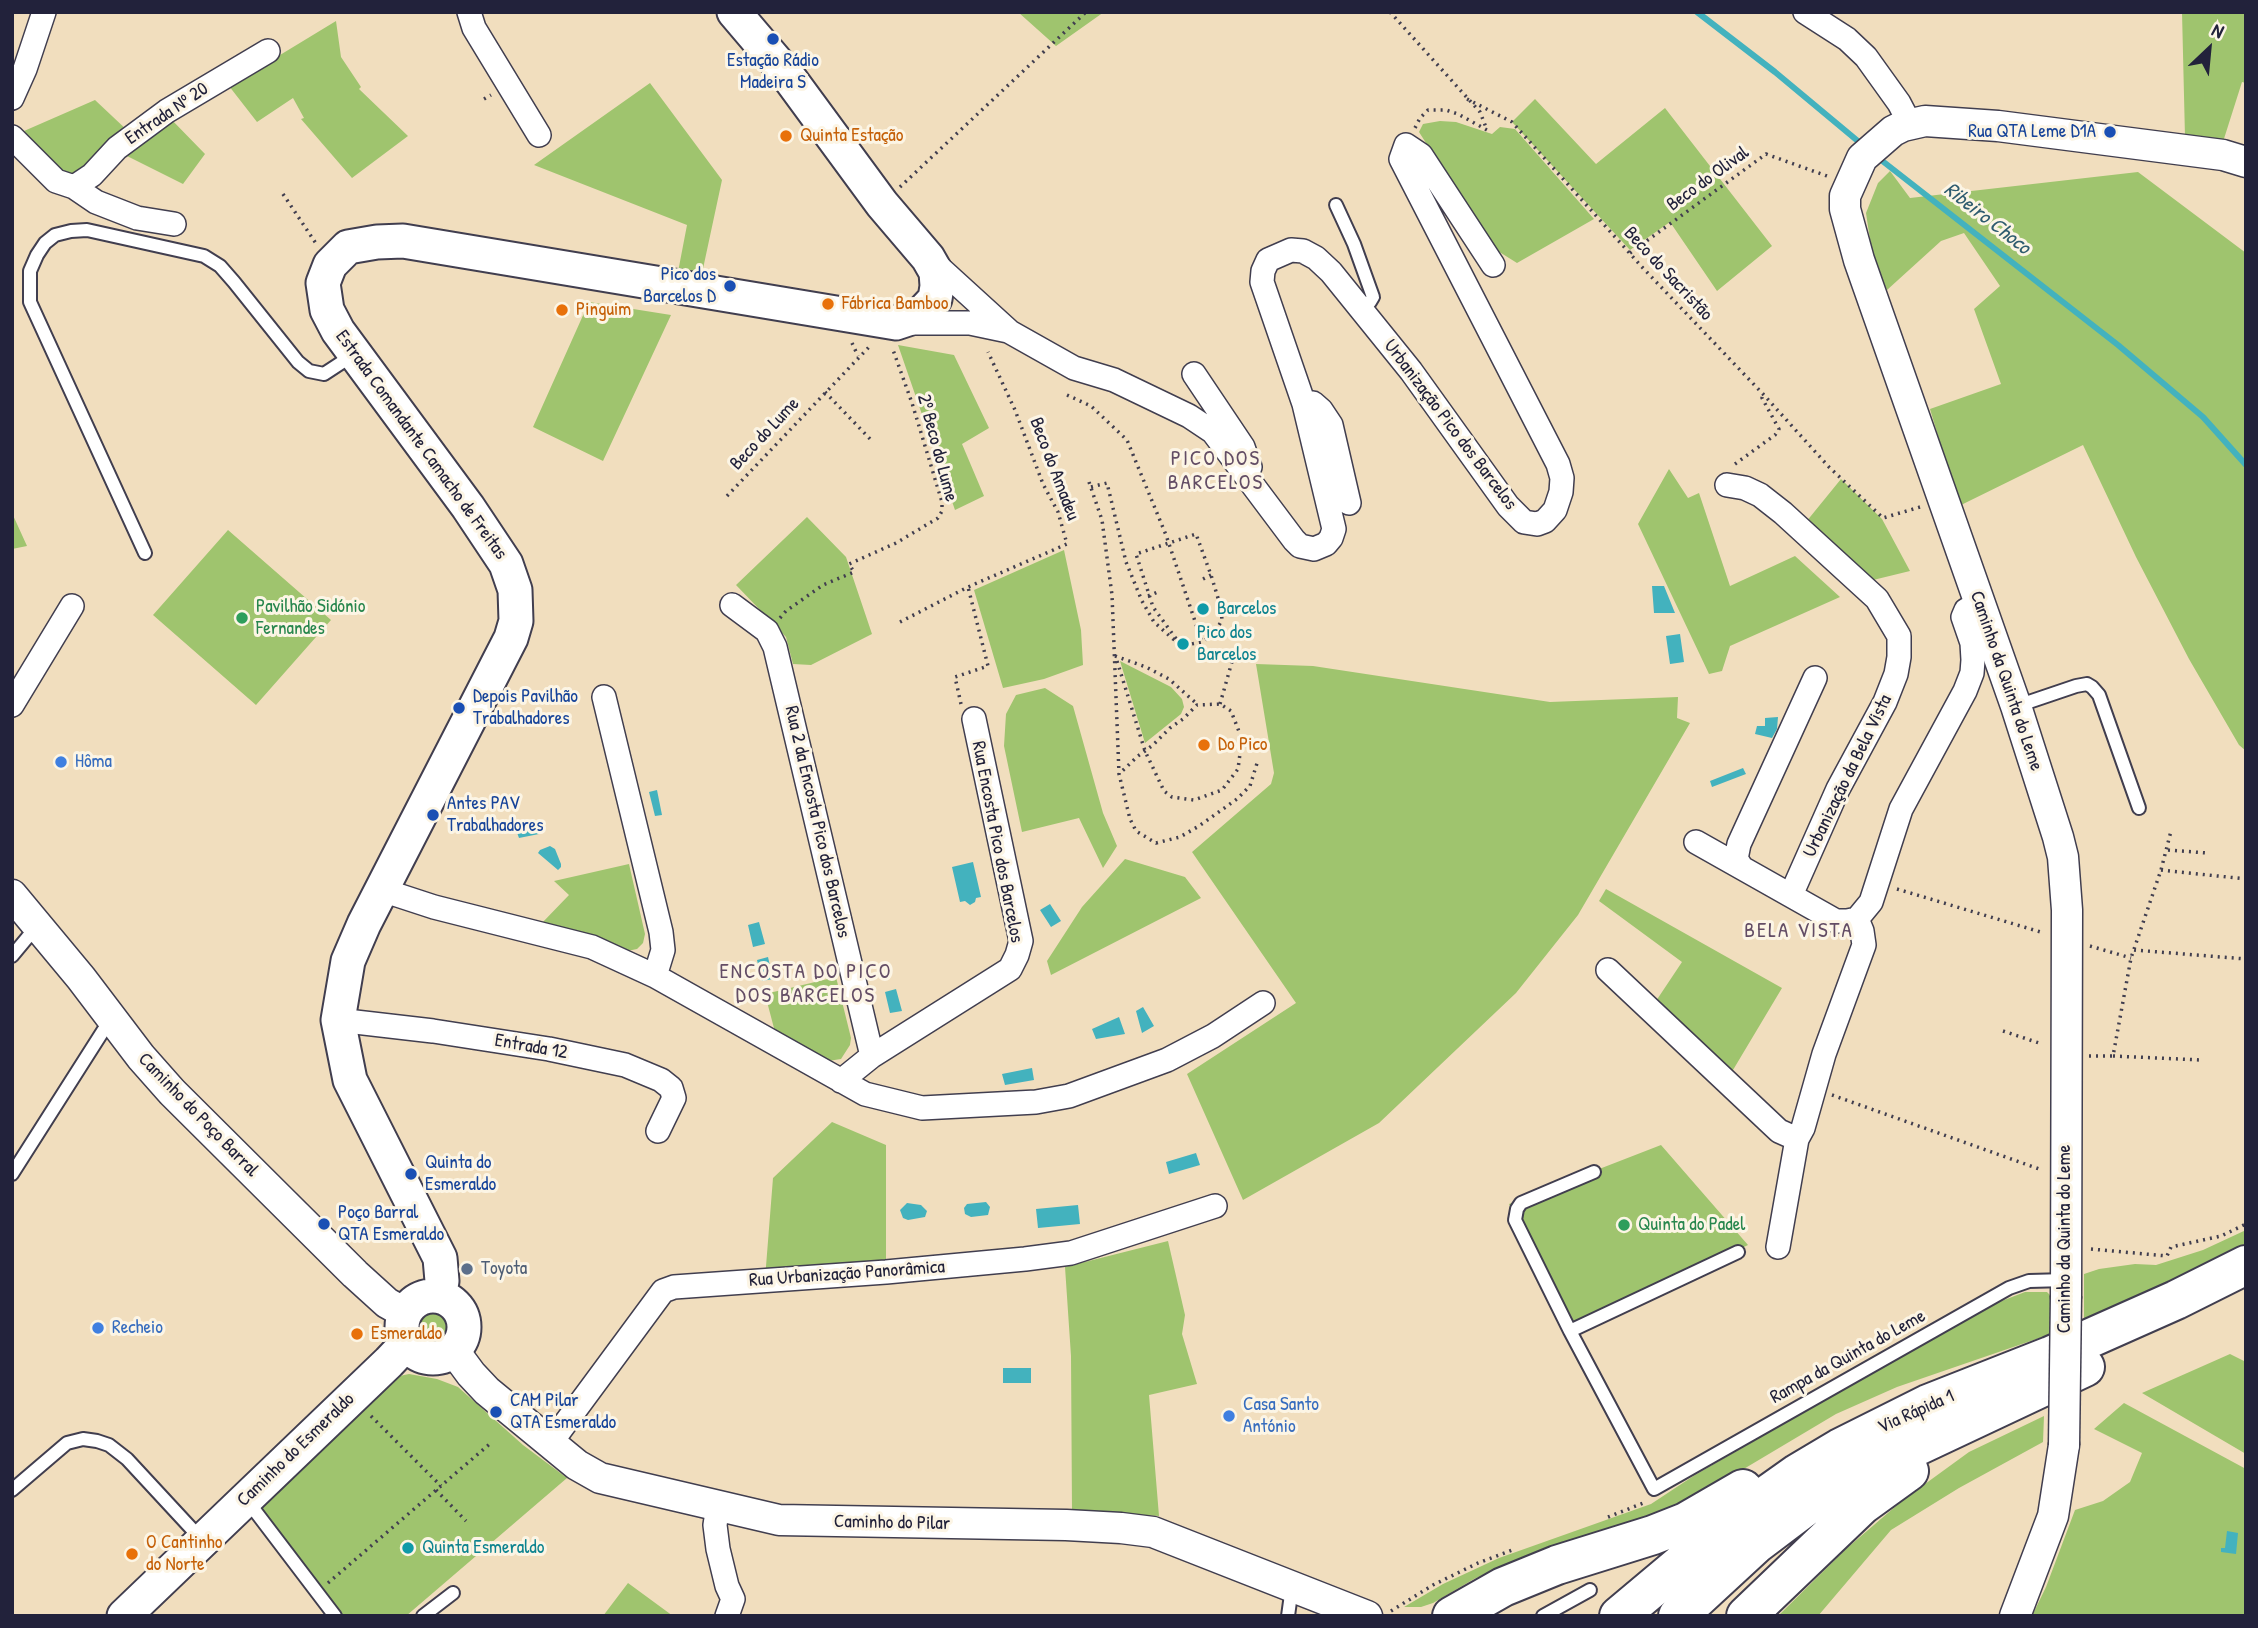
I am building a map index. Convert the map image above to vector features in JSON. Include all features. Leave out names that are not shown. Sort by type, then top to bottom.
[{"type":"highway","name":"Via Rápida 1","points":[[1619,1616],[1743,1513],[1798,1473],[1840,1448],[1915,1410],[2050,1356],[2176,1300],[2246,1265]]},
{"type":"highway","name":"Via Rápida 1","points":[[1678,1616],[1756,1544],[1805,1507],[1879,1464],[2246,1291]]},
{"type":"highway","points":[[1746,1616],[1862,1505],[1934,1453],[2025,1396]]},
{"type":"highway","points":[[1469,1610],[1503,1587],[1557,1565],[1686,1522],[1857,1424],[1915,1410]]},
{"type":"highway","points":[[1649,1616],[1724,1546],[1802,1487],[1883,1438],[1915,1410]]},
{"type":"main road","points":[[734,12],[786,72],[882,204],[928,258],[936,272],[934,299],[920,315],[885,336]]},
{"type":"main road","name":"Estrada Comandante Camacho de Freitas","points":[[439,1296],[442,1281],[440,1258],[349,1080],[338,1020],[348,961],[364,924],[511,638],[516,621],[515,590],[506,564],[468,507],[354,354],[327,310],[323,283],[330,265],[348,247],[377,242],[403,242],[818,312],[885,336]]},
{"type":"main road","points":[[439,1296],[455,1304],[461,1313],[464,1333],[454,1351],[445,1356],[426,1357],[416,1353],[406,1328],[418,1300],[439,1296]]},
{"type":"main road","name":"Caminho do Esmeraldo","points":[[124,1616],[389,1362],[406,1328]]},
{"type":"street","points":[[12,98],[44,12]]},
{"type":"street","points":[[469,12],[474,28],[539,135]]},
{"type":"street","points":[[1805,12],[1847,38],[1866,57],[1899,103],[1898,130],[1941,120],[1998,125],[2223,155],[2246,162]]},
{"type":"street","name":"Entrada Nº 20","points":[[74,187],[92,175],[117,148],[167,111],[268,51]]},
{"type":"street","name":"Caminho da Quinta do Leme","points":[[1898,130],[1862,158],[1845,196],[1845,209],[1859,260],[2016,706],[2058,837],[2065,883],[2064,1445],[2053,1516],[2015,1616]]},
{"type":"street","points":[[12,137],[56,181],[74,187],[96,202],[137,218],[174,224]]},
{"type":"street","name":"Urbanização Pico dos Barcelos","points":[[928,258],[1010,332],[1074,368],[1114,380],[1213,432],[1300,545],[1314,549],[1326,544],[1334,529],[1304,404],[1262,282],[1263,271],[1269,260],[1292,250],[1303,251],[1316,257],[1411,371],[1508,506],[1524,522],[1537,524],[1545,521],[1555,510],[1562,492],[1558,464],[1401,159],[1406,145],[1421,155],[1493,265]]},
{"type":"street","name":"Urbanização Pico dos Barcelos","points":[[885,336],[970,324],[1010,332]]},
{"type":"street","name":"Urbanização Pico dos Barcelos","points":[[1194,374],[1243,447],[1259,494]]},
{"type":"street","points":[[1304,404],[1313,403],[1331,425],[1349,503]]},
{"type":"street","name":"Urbanização da Bela Vista","points":[[1730,475],[1783,513],[1877,599],[1899,636],[1896,674],[1885,702],[1838,789],[1791,895]]},
{"type":"street","points":[[1696,842],[1836,921],[1857,919],[1871,902],[1901,809],[1965,691],[1972,673],[1972,643],[1963,617],[1966,610],[1980,604]]},
{"type":"street","name":"Rua 2 da Encosta Pico dos Barcelos","points":[[732,605],[767,631],[775,647],[872,1056]]},
{"type":"street","points":[[12,705],[72,606]]},
{"type":"street","points":[[1740,865],[1736,859],[1739,844],[1815,678]]},
{"type":"street","points":[[604,697],[661,932],[663,950],[655,976]]},
{"type":"street","name":"Rua Encosta Pico dos Barcelos","points":[[841,1081],[872,1056],[1010,969],[1017,955],[1021,941],[968,713]]},
{"type":"street","points":[[382,890],[434,907],[592,947],[655,976],[865,1094],[922,1108],[1036,1102],[1069,1096],[1167,1060],[1213,1036],[1263,1003]]},
{"type":"street","name":"Caminho do Poço Barral","points":[[12,895],[172,1092],[387,1303],[406,1328]]},
{"type":"street","points":[[1778,1247],[1797,1139],[1803,1128],[1824,1054],[1864,944],[1857,919]]},
{"type":"street","points":[[1608,970],[1779,1131],[1797,1139]]},
{"type":"street","name":"Entrada 12","points":[[338,1020],[549,1049],[625,1065],[661,1080],[671,1088],[674,1098],[658,1131]]},
{"type":"street","name":"Rua Urbanização Panorâmica","points":[[550,1444],[663,1291],[674,1287],[886,1272],[1071,1253],[1215,1206]]},
{"type":"street","name":"Caminho do Pilar","points":[[454,1351],[486,1391],[577,1465],[600,1478],[779,1520],[1066,1525],[1153,1532],[1290,1601],[1367,1616]]},
{"type":"street","points":[[718,1506],[715,1525],[718,1549],[733,1599],[727,1616]]},
{"type":"lane","points":[[1336,205],[1354,244],[1373,297],[1361,310]]},
{"type":"lane","points":[[145,553],[30,302],[30,271],[45,243],[55,235],[87,230],[204,256],[220,266],[298,362],[309,371],[324,374],[354,354]]},
{"type":"lane","points":[[2016,706],[2076,686],[2087,684],[2092,687],[2099,695],[2139,808]]},
{"type":"lane","points":[[12,956],[40,927]]},
{"type":"lane","points":[[12,1174],[103,1031],[114,1021]]},
{"type":"lane","points":[[1594,1172],[1521,1203],[1515,1220],[1570,1331],[1738,1252]]},
{"type":"lane","name":"Rampa da Quinta do Leme","points":[[1570,1331],[1654,1489],[2009,1288],[2029,1281],[2066,1288]]},
{"type":"lane","points":[[12,1490],[67,1443],[83,1438],[97,1441],[109,1445],[127,1459],[202,1541]]},
{"type":"lane","points":[[246,1498],[335,1616]]},
{"type":"lane","points":[[1543,1616],[1590,1590]]},
{"type":"lane","points":[[423,1616],[453,1593]]},
{"type":"path","points":[[894,193],[1086,12]]},
{"type":"path","points":[[1390,12],[1480,112],[1487,130],[1446,110],[1428,110],[1416,125]]},
{"type":"path","name":"Beco do Sacristão","points":[[1467,99],[1512,122],[1630,254],[1829,467],[1883,518],[1943,499]]},
{"type":"path","name":"Beco do Olival","points":[[1630,254],[1766,154],[1849,185]]},
{"type":"path","points":[[283,194],[322,253]]},
{"type":"path","name":"Beco do Lume","points":[[727,496],[858,356],[885,336]]},
{"type":"path","name":"2º Beco do Lume","points":[[775,625],[786,611],[823,584],[854,572],[849,564],[896,543],[938,518],[942,511],[942,502],[912,403],[892,346],[885,336]]},
{"type":"path","name":"Beco do Amadeu","points":[[900,622],[968,587],[1067,544],[1058,512],[1043,484],[1015,410],[988,352]]},
{"type":"path","name":"Beco do Lume","points":[[825,392],[872,441]]},
{"type":"path","points":[[1730,475],[1779,429],[1762,397],[1763,394]]},
{"type":"path","points":[[1067,395],[1091,406],[1127,440],[1166,535],[1202,642]]},
{"type":"path","points":[[1177,640],[1153,607],[1136,554],[1196,534],[1221,608],[1222,620],[1214,634],[1202,642],[1186,645],[1177,640],[1154,622],[1126,562],[1107,483],[1090,484],[1101,520],[1112,596],[1119,775],[1130,819],[1136,831],[1156,843],[1180,837],[1237,799],[1250,786],[1258,760]]},
{"type":"path","points":[[1203,579],[1211,575]]},
{"type":"path","points":[[968,587],[988,666],[955,677],[968,713]]},
{"type":"path","points":[[1148,596],[1160,592]]},
{"type":"path","points":[[1220,704],[1235,651]]},
{"type":"path","points":[[1115,656],[1169,679],[1197,705]]},
{"type":"path","points":[[1115,656],[1145,751],[1164,790],[1172,797],[1195,800],[1222,790],[1238,769],[1241,746],[1240,733],[1231,711],[1220,704],[1197,705],[1183,719],[1145,751],[1119,775]]},
{"type":"path","points":[[2111,1056],[2131,958],[2161,870],[2171,831]]},
{"type":"path","points":[[2167,849],[2207,853]]},
{"type":"path","points":[[2161,870],[2246,878]]},
{"type":"path","points":[[1878,884],[2046,934]]},
{"type":"path","points":[[2085,945],[2131,958]]},
{"type":"path","points":[[2134,950],[2246,959]]},
{"type":"path","points":[[2003,1031],[2047,1045]]},
{"type":"path","points":[[2080,1055],[2201,1060]]},
{"type":"path","points":[[1820,1091],[2044,1171]]},
{"type":"path","points":[[2091,1250],[2167,1256],[2171,1247],[2221,1237],[2246,1224]]},
{"type":"path","points":[[370,1415],[441,1486]]},
{"type":"path","points":[[328,1583],[492,1442]]},
{"type":"path","points":[[436,1490],[466,1521]]},
{"type":"green space","points":[[1018,12],[1104,12],[1056,46]]},
{"type":"green space","points":[[2182,12],[2246,12],[2246,83],[2242,82],[2222,145],[2185,137]]},
{"type":"green space","points":[[336,21],[341,57],[361,87],[359,89],[408,136],[352,178],[301,119],[304,118],[293,98],[257,122],[229,86]]},
{"type":"green space","points":[[650,83],[722,180],[701,278],[678,272],[687,225],[534,165]]},
{"type":"green space","points":[[1535,99],[1596,164],[1665,108],[1772,246],[1717,291],[1670,222],[1630,250],[1512,122]]},
{"type":"green space","points":[[95,100],[129,132],[78,174],[68,178],[58,174],[24,131]]},
{"type":"green space","points":[[168,116],[205,154],[183,184],[121,153]]},
{"type":"green space","points":[[1456,122],[1492,134],[1500,127],[1515,129],[1594,219],[1517,263],[1493,248],[1419,132],[1423,124]]},
{"type":"green space","points":[[1890,171],[1910,198],[2138,172],[2246,253],[2246,751],[2239,745],[2189,659],[2136,557],[2083,445],[1959,506],[1930,409],[2001,384],[1974,309],[2000,286],[1964,233],[1941,241],[1887,290],[1873,260],[1866,213],[1878,183]]},
{"type":"green space","points":[[589,302],[671,315],[603,461],[533,427]]},
{"type":"green space","points":[[898,345],[954,355],[989,428],[962,444],[984,496],[955,510]]},
{"type":"green space","points":[[1669,469],[1688,498],[1699,493],[1730,586],[1795,556],[1840,597],[1730,646],[1722,671],[1709,674],[1638,524]]},
{"type":"green space","points":[[1841,479],[1882,519],[1910,571],[1869,581],[1806,522]]},
{"type":"green space","points":[[12,513],[27,546],[12,549]]},
{"type":"green space","points":[[807,517],[846,557],[872,634],[811,665],[793,664],[786,637],[736,585]]},
{"type":"green space","name":"Pavilhão Sidónio Fernandes","points":[[228,530],[331,620],[256,705],[153,615]]},
{"type":"green space","points":[[1064,550],[1081,630],[1083,665],[1044,679],[1003,688],[974,590]]},
{"type":"green space","points":[[1120,661],[1171,687],[1182,699],[1184,707],[1181,714],[1145,743]]},
{"type":"green space","points":[[1256,664],[1313,666],[1550,702],[1678,697],[1677,718],[1690,723],[1578,915],[1516,993],[1379,1123],[1243,1200],[1187,1074],[1296,1003],[1192,852],[1271,784],[1274,773]]},
{"type":"green space","points":[[1045,688],[1073,706],[1103,813],[1117,846],[1103,868],[1079,818],[1022,832],[1004,746],[1006,714],[1016,695]]},
{"type":"green space","points":[[1125,859],[1185,877],[1201,898],[1051,975],[1047,961],[1082,907]]},
{"type":"green space","points":[[629,864],[645,934],[643,943],[637,949],[627,951],[541,924],[569,895],[554,881]]},
{"type":"green space","points":[[1606,889],[1782,988],[1730,1075],[1654,1004],[1682,962],[1599,901]]},
{"type":"green space","points":[[836,977],[851,1038],[850,1045],[841,1059],[828,1061],[775,1032],[765,994]]},
{"type":"green space","points":[[832,1122],[886,1145],[886,1272],[765,1279],[773,1178]]},
{"type":"green space","name":"Quinta do Padel","points":[[1661,1145],[1748,1245],[1565,1334],[1509,1204]]},
{"type":"green space","points":[[2246,1230],[2246,1243],[2188,1275],[2084,1321],[2084,1274],[2135,1264],[2156,1265],[2203,1250]]},
{"type":"green space","points":[[1168,1241],[1185,1315],[1182,1334],[1197,1384],[1149,1395],[1159,1516],[1072,1511],[1071,1356],[1065,1267]]},
{"type":"green space","points":[[2025,1292],[2047,1292],[2052,1297],[2051,1334],[1897,1387],[1836,1414],[1695,1498],[1615,1530],[1506,1564],[1433,1603],[1421,1607],[1404,1607],[1443,1584],[1499,1558],[1651,1504],[1695,1475],[1823,1401],[1999,1302]]},
{"type":"green space","points":[[434,1305],[449,1311],[455,1326],[449,1341],[434,1347],[419,1341],[413,1326],[419,1311]]},
{"type":"green space","points":[[2230,1354],[2246,1362],[2246,1454],[2142,1393]]},
{"type":"green space","name":"Quinta Esmeraldo","points":[[409,1374],[437,1379],[458,1387],[523,1445],[567,1478],[406,1616],[343,1616],[258,1506],[395,1377]]},
{"type":"green space","points":[[2124,1403],[2246,1469],[2246,1616],[2032,1616],[2075,1510],[2103,1501],[2130,1482],[2142,1453],[2094,1429]]},
{"type":"green space","points":[[2044,1416],[2043,1442],[1959,1488],[1891,1530],[1818,1616],[1778,1616],[1846,1549],[1903,1500],[1969,1452]]},
{"type":"green space","points":[[628,1583],[673,1616],[603,1616]]},
{"type":"water","points":[[1652,586],[1664,586],[1675,613],[1654,613]]},
{"type":"water","points":[[1680,634],[1684,662],[1670,664],[1666,636]]},
{"type":"water","points":[[1778,717],[1777,729],[1772,738],[1755,734],[1757,726],[1765,726],[1765,718]]},
{"type":"water","points":[[1743,768],[1746,774],[1712,787],[1710,781]]},
{"type":"water","points":[[657,790],[662,815],[655,816],[649,792]]},
{"type":"water","points":[[537,823],[539,834],[519,838],[515,827]]},
{"type":"water","points":[[550,846],[555,849],[561,864],[558,870],[538,853]]},
{"type":"water","points":[[973,862],[981,897],[976,898],[970,905],[965,901],[960,902],[952,867]]},
{"type":"water","points":[[1050,904],[1061,921],[1051,927],[1040,910]]},
{"type":"water","points":[[759,922],[765,944],[753,947],[748,925]]},
{"type":"water","points":[[768,957],[773,979],[762,981],[757,960]]},
{"type":"water","points":[[896,989],[902,1011],[890,1013],[885,992]]},
{"type":"water","points":[[1143,1007],[1154,1026],[1142,1033],[1136,1011]]},
{"type":"water","points":[[1119,1017],[1125,1034],[1096,1039],[1092,1029]]},
{"type":"water","points":[[1032,1068],[1034,1080],[1005,1085],[1002,1074]]},
{"type":"water","points":[[1196,1153],[1200,1165],[1169,1174],[1166,1162]]},
{"type":"water","points":[[986,1202],[990,1207],[988,1215],[971,1217],[965,1214],[964,1208],[967,1204]]},
{"type":"water","points":[[907,1203],[921,1205],[927,1211],[925,1217],[908,1220],[903,1218],[900,1210]]},
{"type":"water","points":[[1078,1205],[1080,1224],[1038,1228],[1036,1209]]},
{"type":"water","points":[[1003,1368],[1031,1368],[1031,1383],[1003,1383]]},
{"type":"water","points":[[2227,1531],[2238,1533],[2236,1554],[2221,1552],[2221,1548],[2225,1548]]},
{"type":"waterway","name":"Ribeiro Choco","points":[[1697,12],[1865,147]]},
{"type":"waterway","name":"Ribeiro Choco","points":[[1876,156],[2118,345],[2203,417],[2246,465]]},
{"type":"place","name":"Estação Rádio Madeira S","points":[[773,39]]},
{"type":"place","name":"Rua QTA Leme D1A","points":[[2110,132]]},
{"type":"place","name":"Quinta Estação","points":[[786,136]]},
{"type":"place","name":"Pico dos Barcelos D","points":[[730,286]]},
{"type":"place","name":"Fábrica Bamboo","points":[[828,304]]},
{"type":"place","name":"Pinguim","points":[[562,310]]},
{"type":"place","name":"Barcelos","points":[[1203,609]]},
{"type":"place","name":"Pavilhão Sidónio Fernandes","points":[[242,618]]},
{"type":"place","name":"Pico dos Barcelos","points":[[1183,644]]},
{"type":"place","name":"Depois Pavilhão Trabalhadores","points":[[459,708]]},
{"type":"place","name":"Do Pico","points":[[1204,745]]},
{"type":"place","name":"Hôma","points":[[61,762]]},
{"type":"place","name":"Antes PAV Trabalhadores","points":[[433,815]]},
{"type":"place","name":"Quinta do Esmeraldo","points":[[411,1174]]},
{"type":"place","name":"Poço Barral QTA Esmeraldo","points":[[324,1224]]},
{"type":"place","name":"Quinta do Padel","points":[[1624,1225]]},
{"type":"place","name":"Toyota","points":[[467,1269]]},
{"type":"place","name":"Recheio","points":[[98,1328]]},
{"type":"place","name":"Esmeraldo","points":[[357,1334]]},
{"type":"place","name":"CAM Pilar QTA Esmeraldo","points":[[496,1412]]},
{"type":"place","name":"Casa Santo António","points":[[1229,1416]]},
{"type":"place","name":"Quinta Esmeraldo","points":[[408,1548]]},
{"type":"place","name":"O Cantinho do Norte","points":[[132,1554]]},
{"type":"district","name":"PICO DOS BARCELOS","points":[[1216,471]]},
{"type":"district","name":"BELA VISTA","points":[[1799,931]]},
{"type":"district","name":"ENCOSTA DO PICO DOS BARCELOS","points":[[806,984]]}]
